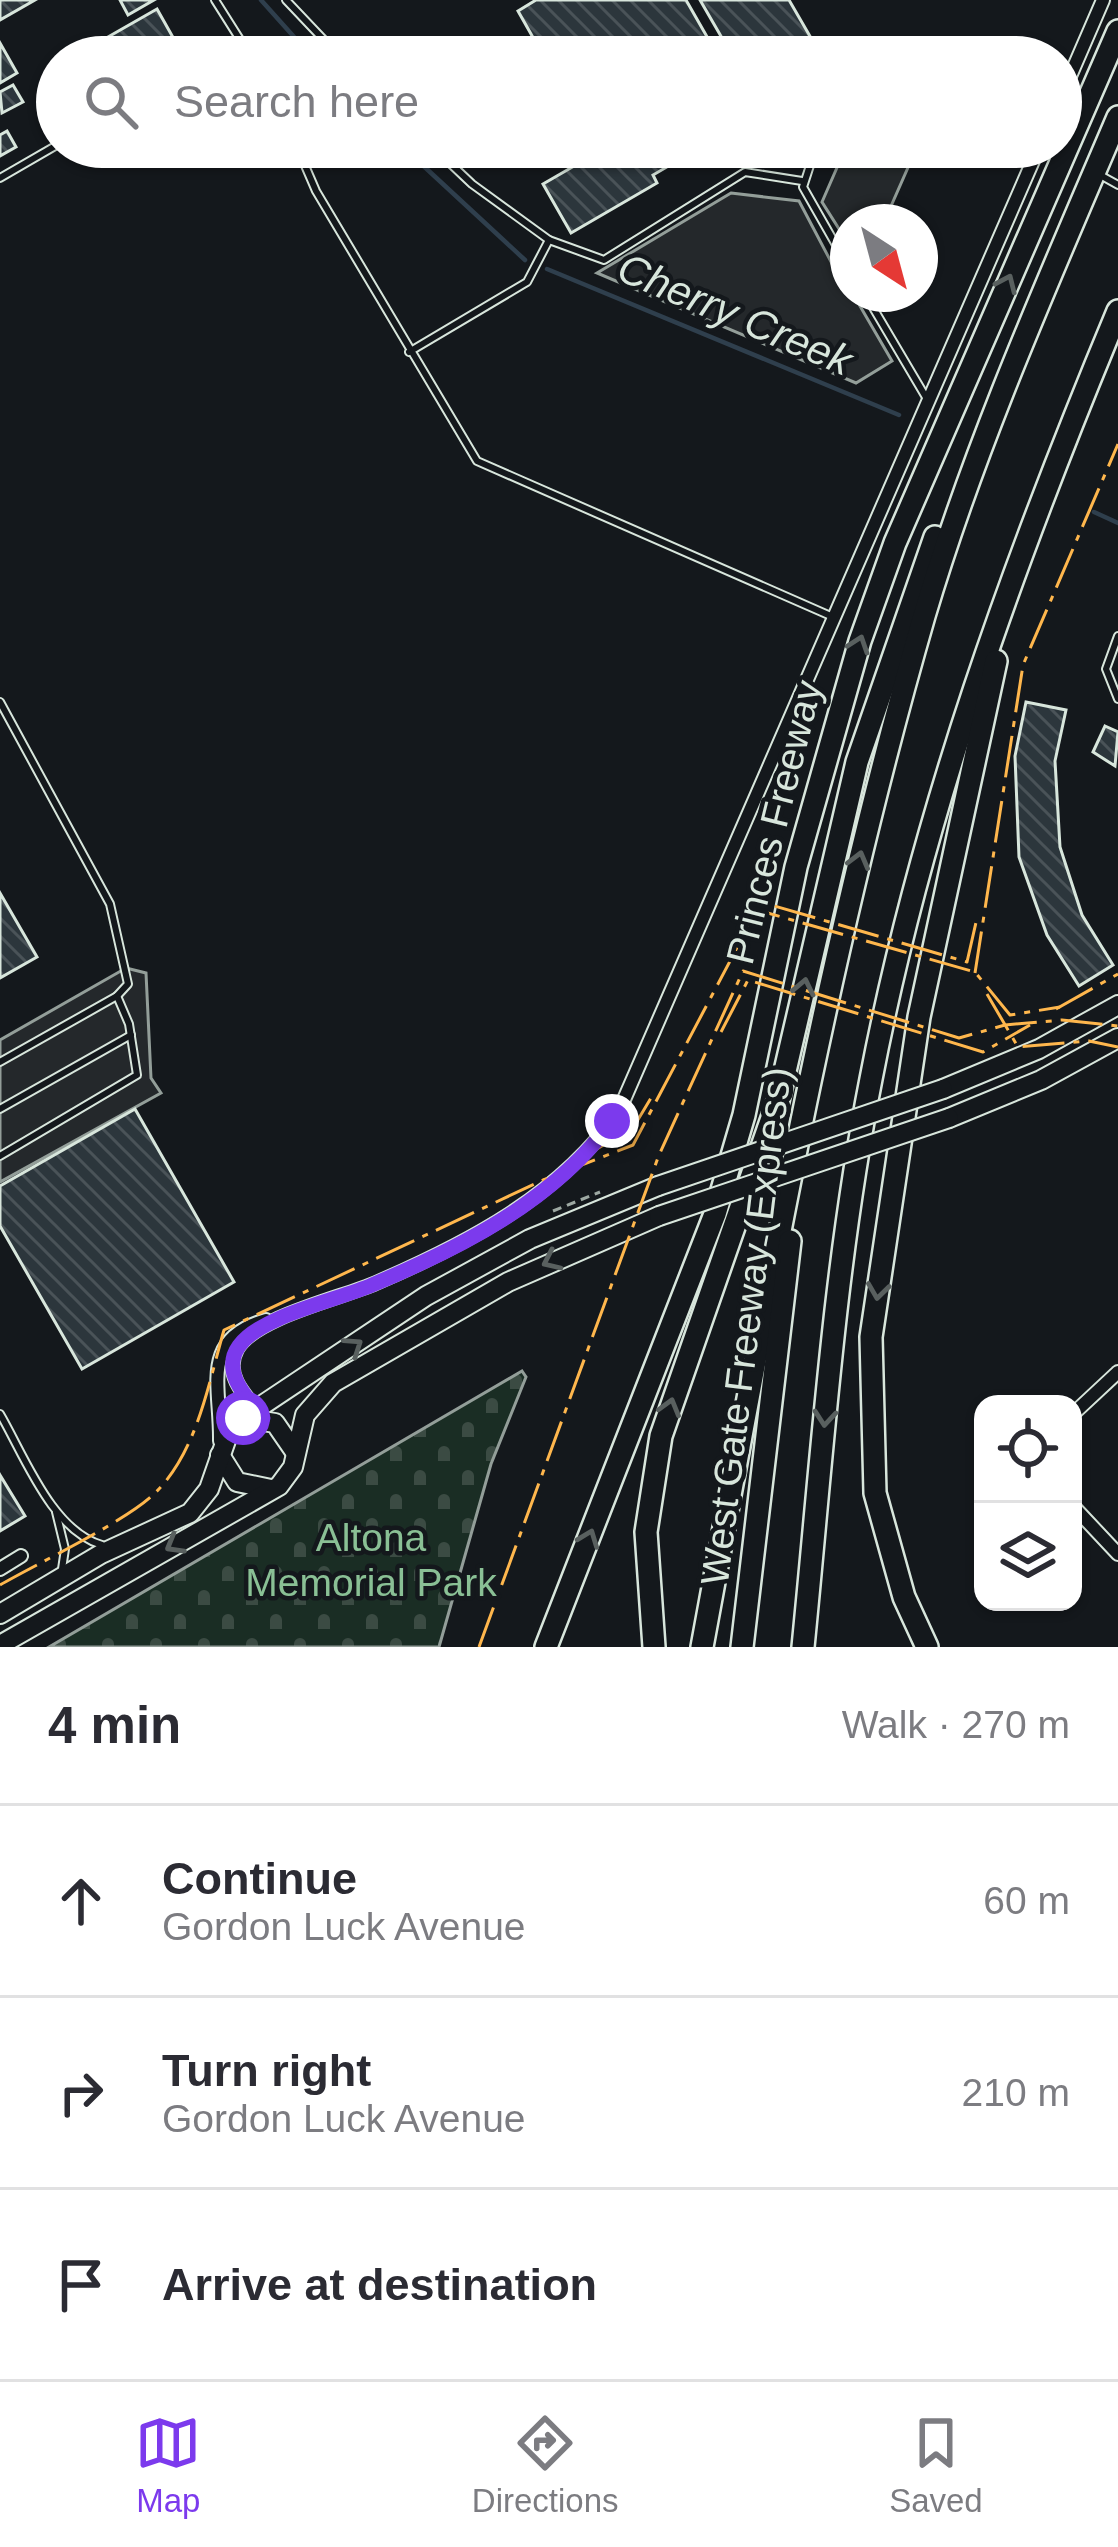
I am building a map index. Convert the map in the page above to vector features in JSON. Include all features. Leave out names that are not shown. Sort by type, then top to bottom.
[{"type":"highway","name":"Princes Freeway","points":[[1082,113],[1118,31]]},
{"type":"highway","points":[[655,1647],[646,1532],[650,1489],[677,1381],[778,1101],[857,762],[944,511],[1118,117]]},
{"type":"highway","name":"Princes Freeway","points":[[546,1647],[715,1214],[744,1115],[796,866],[867,622],[947,419],[1058,168]]},
{"type":"highway","points":[[702,1647],[822,1015],[925,615],[969,478],[1051,266]]},
{"type":"highway","points":[[803,1647],[841,1260],[871,1078],[930,827],[1049,477],[1118,311]]},
{"type":"highway","points":[[927,1647],[898,1580],[875,1493],[872,1337],[943,901],[1006,618],[1049,477]]},
{"type":"highway","name":"West Gate Freeway (Express)","points":[[742,1647],[762,1449],[822,1015]]},
{"type":"main road","points":[[1,1613],[123,1543],[190,1513],[213,1481],[220,1448],[235,1423],[259,1413],[482,1263],[658,1186],[943,1089],[1039,1049],[1118,1005]]},
{"type":"main road","points":[[0,1645],[276,1488],[290,1473],[305,1415],[333,1383],[508,1282],[659,1216],[949,1118],[1041,1079],[1118,1038]]},
{"type":"main road","points":[[259,1413],[285,1432],[295,1457]]},
{"type":"main road","points":[[220,1448],[237,1482],[254,1490],[276,1488]]},
{"type":"street","points":[[1082,48],[1103,0]]},
{"type":"street","points":[[220,1448],[217,1370],[225,1346],[249,1325],[371,1286],[471,1237],[549,1187],[599,1138],[631,1089],[1030,168]]},
{"type":"street","points":[[259,1413],[236,1381],[234,1357],[246,1339],[285,1317]]},
{"type":"street","points":[[1082,1406],[1118,1372]]},
{"type":"street","points":[[1082,1515],[1118,1553]]},
{"type":"street","points":[[0,1569],[21,1556]]},
{"type":"lane","points":[[216,0],[237,36]]},
{"type":"lane","points":[[286,0],[320,36]]},
{"type":"lane","points":[[0,178],[36,157]]},
{"type":"lane","points":[[308,168],[409,352],[477,461],[833,617]]},
{"type":"lane","points":[[456,168],[549,240],[604,260],[746,172],[802,181]]},
{"type":"lane","points":[[802,181],[807,168]]},
{"type":"lane","points":[[1094,172],[1118,185]]},
{"type":"lane","points":[[802,181],[830,233]]},
{"type":"lane","points":[[409,352],[526,283],[549,240]]},
{"type":"lane","points":[[876,312],[928,401]]},
{"type":"lane","points":[[1118,636],[1106,669],[1118,699]]},
{"type":"lane","points":[[0,703],[110,904],[128,984],[117,996],[0,1062]]},
{"type":"lane","points":[[0,1156],[136,1075],[117,996]]},
{"type":"lane","points":[[0,1109],[130,1035]]},
{"type":"lane","points":[[0,1414],[55,1508],[87,1540],[123,1543]]},
{"type":"lane","points":[[50,1584],[61,1572],[65,1552],[55,1508]]},
{"type":"green space","name":"Altona Memorial Park","points":[[522,1371],[526,1377],[491,1464],[439,1647],[49,1647]]},
{"type":"shaded area","points":[[837,168],[908,168],[892,204],[830,204],[830,215],[822,202]]},
{"type":"shaded area","points":[[731,193],[799,201],[830,260],[830,312],[863,312],[892,361],[856,383],[597,273]]},
{"type":"shaded area","points":[[126,968],[146,973],[151,1078],[161,1093],[0,1182],[0,1040]]},
{"type":"building","points":[[0,0],[35,0],[0,20]]},
{"type":"building","points":[[120,0],[154,0],[128,15]]},
{"type":"building","points":[[536,0],[686,0],[707,36],[532,36],[518,11]]},
{"type":"building","points":[[700,0],[789,0],[810,36],[721,36]]},
{"type":"building","points":[[157,9],[172,36],[110,36]]},
{"type":"building","points":[[0,43],[17,73],[0,83]]},
{"type":"building","points":[[13,85],[23,102],[2,113],[0,92]]},
{"type":"building","points":[[7,131],[16,147],[0,156],[0,135]]},
{"type":"building","points":[[571,168],[665,168],[653,175],[657,183],[571,233],[543,184]]},
{"type":"building","points":[[1026,702],[1066,710],[1055,761],[1060,847],[1082,915],[1113,965],[1079,986],[1047,935],[1019,857],[1015,756]]},
{"type":"building","points":[[1105,726],[1118,732],[1115,766],[1093,752]]},
{"type":"building","points":[[0,893],[37,957],[0,978]]},
{"type":"building","points":[[135,1109],[234,1282],[82,1369],[0,1226],[0,1186]]},
{"type":"building","points":[[0,1475],[25,1516],[0,1531]]},
{"type":"waterway","name":"Cherry Creek","points":[[261,0],[293,36]]},
{"type":"waterway","name":"Cherry Creek","points":[[426,168],[525,260]]},
{"type":"waterway","name":"Cherry Creek","points":[[547,269],[899,415]]},
{"type":"waterway","name":"Cherry Creek","points":[[1094,512],[1118,523]]},
{"type":"power","points":[[975,973],[1023,665],[1118,444]]},
{"type":"power","points":[[735,940],[754,900],[967,962],[977,918]]},
{"type":"power","points":[[0,1585],[104,1529],[155,1493],[191,1438],[224,1330],[543,1180],[633,1145],[757,910],[975,972],[1010,1015],[1060,1007]]},
{"type":"power","points":[[479,1647],[659,1155],[743,971],[959,1038],[1005,1025],[1062,1020],[1118,1026]]},
{"type":"power","points":[[1056,1009],[1118,974]]},
{"type":"power","points":[[721,1032],[748,980],[983,1052],[1030,1025]]},
{"type":"power","points":[[987,994],[1018,1047],[1089,1041],[1118,1047]]},
{"type":"power","points":[[569,1165],[633,1128],[654,1093]]},
{"type":"route","points":[[243,1418],[263,1418],[233,1375],[233,1361],[246,1339],[285,1317],[371,1286],[491,1225],[575,1166],[612,1121]]}]
